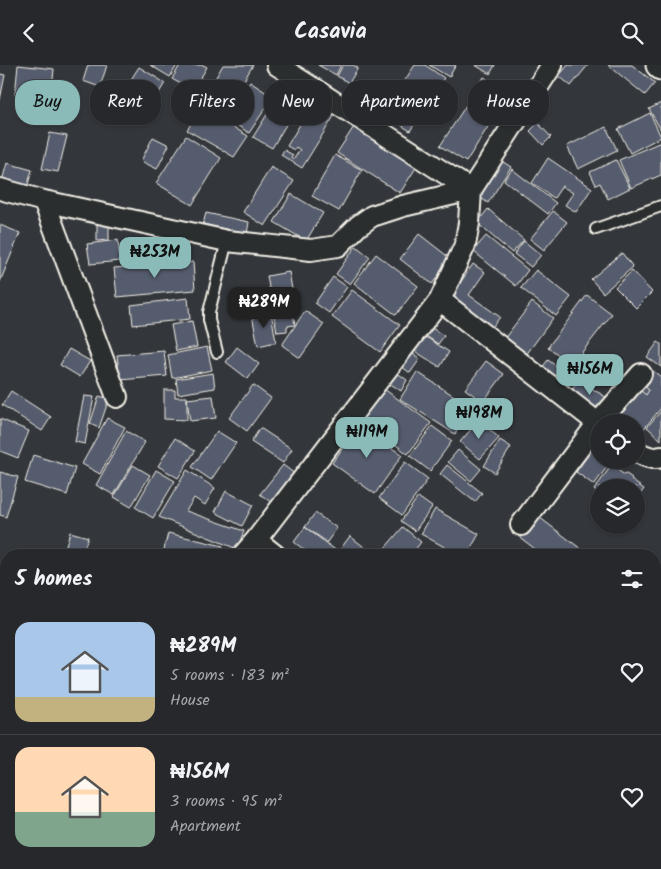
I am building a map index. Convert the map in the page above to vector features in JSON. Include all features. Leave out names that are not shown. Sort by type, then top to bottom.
[{"type":"street","points":[[277,65],[471,190]]},
{"type":"street","points":[[248,549],[440,300],[465,245],[469,223],[471,190],[552,65]]},
{"type":"street","points":[[0,189],[44,201],[227,241],[311,250],[338,246],[358,226],[372,216],[403,206],[471,190]]},
{"type":"street","points":[[44,201],[117,397]]},
{"type":"street","points":[[440,300],[590,417]]},
{"type":"street","points":[[606,414],[641,374]]},
{"type":"street","points":[[521,525],[590,434]]},
{"type":"street","points":[[645,456],[656,459],[661,457]]},
{"type":"street","points":[[256,540],[267,549]]},
{"type":"lane","points":[[596,229],[661,206]]},
{"type":"lane","points":[[217,352],[208,319],[227,241]]},
{"type":"building","points":[[18,65],[54,69],[53,80],[16,80]]},
{"type":"building","points":[[88,65],[107,65],[102,80],[90,80],[90,83],[83,81]]},
{"type":"building","points":[[150,65],[177,65],[170,77]]},
{"type":"building","points":[[180,65],[203,65],[207,67],[199,80],[172,79]]},
{"type":"building","points":[[223,65],[253,65],[244,80],[214,80]]},
{"type":"building","points":[[318,65],[341,65],[336,75]]},
{"type":"building","points":[[343,65],[353,65],[358,68],[351,80],[344,80],[337,76]]},
{"type":"building","points":[[415,65],[425,65],[444,78],[443,80],[405,80]]},
{"type":"building","points":[[429,65],[456,65],[449,77]]},
{"type":"building","points":[[475,65],[495,65],[490,74]]},
{"type":"building","points":[[568,65],[588,65],[571,86],[559,76]]},
{"type":"building","points":[[608,65],[632,65],[655,83],[645,95]]},
{"type":"building","points":[[139,67],[160,80],[131,80]]},
{"type":"building","points":[[0,74],[5,75],[0,100]]},
{"type":"building","points":[[161,81],[165,83],[161,90]]},
{"type":"building","points":[[254,85],[264,91],[264,110],[249,133],[237,125],[254,125]]},
{"type":"building","points":[[468,102],[468,125],[489,125],[466,162],[440,146],[453,125],[458,125],[458,118]]},
{"type":"building","points":[[661,103],[661,130],[649,109]]},
{"type":"building","points":[[650,113],[661,137],[630,153],[618,129]]},
{"type":"building","points":[[264,119],[264,125],[286,125],[272,148],[253,137]]},
{"type":"building","points":[[190,125],[230,125],[248,136],[234,157],[187,130]]},
{"type":"building","points":[[300,125],[328,125],[302,168],[281,155],[284,150],[293,155],[291,158],[293,160],[300,150],[296,147],[294,150],[287,146]]},
{"type":"building","points":[[355,125],[417,166],[400,193],[337,153]]},
{"type":"building","points":[[401,125],[414,125],[410,131]]},
{"type":"building","points":[[536,125],[540,125],[551,137],[543,145],[530,131]]},
{"type":"building","points":[[606,127],[617,150],[578,169],[567,146]]},
{"type":"building","points":[[50,133],[67,136],[58,172],[42,169]]},
{"type":"building","points":[[186,136],[221,158],[192,205],[156,183]]},
{"type":"building","points":[[153,137],[169,145],[157,169],[141,161]]},
{"type":"building","points":[[661,142],[661,175],[631,188],[619,160]]},
{"type":"building","points":[[335,155],[362,170],[339,211],[312,196]]},
{"type":"building","points":[[497,158],[511,167],[488,203],[475,194]]},
{"type":"building","points":[[548,158],[592,188],[576,212],[565,205],[573,193],[562,186],[554,198],[532,183]]},
{"type":"building","points":[[616,160],[630,188],[608,199],[600,183],[596,185],[590,172]]},
{"type":"building","points":[[7,163],[32,170],[27,188],[2,181]]},
{"type":"building","points":[[271,167],[294,181],[265,226],[243,212]]},
{"type":"building","points":[[512,169],[556,203],[548,214],[504,180]]},
{"type":"building","points":[[291,194],[323,213],[306,241],[274,222]]},
{"type":"building","points":[[488,209],[524,240],[512,253],[477,223]]},
{"type":"building","points":[[553,211],[567,222],[544,250],[530,239]]},
{"type":"building","points":[[206,213],[249,222],[247,234],[203,224]]},
{"type":"building","points":[[97,224],[109,224],[109,240],[97,241]]},
{"type":"building","points":[[0,225],[20,233],[0,282]]},
{"type":"building","points":[[419,234],[451,259],[432,284],[400,259]]},
{"type":"building","points":[[486,236],[528,270],[516,286],[473,251]]},
{"type":"building","points":[[118,240],[120,261],[90,264],[87,244]]},
{"type":"building","points":[[524,241],[541,255],[531,267],[514,254]]},
{"type":"building","points":[[356,246],[370,257],[350,284],[336,274]]},
{"type":"building","points":[[622,253],[633,267],[603,293],[591,279]]},
{"type":"building","points":[[376,254],[418,286],[396,315],[354,283]]},
{"type":"building","points":[[193,262],[195,290],[117,297],[114,268]]},
{"type":"building","points":[[473,264],[485,272],[469,295],[500,317],[491,329],[449,299]]},
{"type":"building","points":[[536,270],[571,297],[556,316],[521,288]]},
{"type":"building","points":[[632,271],[652,292],[636,308],[615,287]]},
{"type":"building","points":[[289,272],[296,312],[293,313],[295,325],[287,326],[287,331],[277,332],[267,276]]},
{"type":"building","points":[[333,277],[347,287],[329,313],[315,303]]},
{"type":"building","points":[[352,290],[400,325],[380,352],[332,317]]},
{"type":"building","points":[[587,295],[612,314],[572,365],[548,347]]},
{"type":"building","points":[[188,298],[190,319],[133,325],[131,305]]},
{"type":"building","points":[[532,302],[553,318],[526,355],[504,339]]},
{"type":"building","points":[[305,311],[324,324],[300,358],[282,345]]},
{"type":"building","points":[[271,312],[276,342],[258,346],[252,315]]},
{"type":"building","points":[[192,321],[197,347],[176,351],[171,325]]},
{"type":"building","points":[[429,326],[444,336],[438,344],[423,334]]},
{"type":"building","points":[[423,335],[449,352],[440,367],[413,350]]},
{"type":"building","points":[[658,342],[661,344],[661,367],[647,357]]},
{"type":"building","points":[[207,347],[212,370],[172,378],[168,355]]},
{"type":"building","points":[[237,347],[259,364],[248,379],[226,362]]},
{"type":"building","points":[[69,349],[90,361],[80,377],[60,365]]},
{"type":"building","points":[[164,351],[167,376],[120,380],[117,355]]},
{"type":"building","points":[[411,352],[420,359],[410,373],[401,366]]},
{"type":"building","points":[[548,360],[568,375],[561,384],[541,369]]},
{"type":"building","points":[[486,361],[504,374],[483,402],[465,389]]},
{"type":"building","points":[[652,370],[661,377],[661,408],[645,427],[645,414],[616,414]]},
{"type":"building","points":[[396,372],[407,380],[401,391],[389,383]]},
{"type":"building","points":[[417,372],[462,401],[460,404],[466,408],[461,415],[465,418],[455,434],[400,399]]},
{"type":"building","points":[[213,373],[215,388],[178,394],[176,379]]},
{"type":"building","points":[[578,380],[609,399],[602,411],[571,392]]},
{"type":"building","points":[[253,385],[271,398],[247,431],[229,418]]},
{"type":"building","points":[[644,386],[649,390],[646,395],[641,391]]},
{"type":"building","points":[[384,389],[431,423],[408,454],[362,420]]},
{"type":"building","points":[[164,390],[175,390],[175,397],[187,397],[187,420],[164,419]]},
{"type":"building","points":[[11,391],[51,417],[42,431],[2,405]]},
{"type":"building","points":[[84,396],[94,397],[85,444],[75,442]]},
{"type":"building","points":[[99,396],[109,399],[99,428],[90,424]]},
{"type":"building","points":[[213,396],[216,418],[190,421],[187,399]]},
{"type":"building","points":[[661,411],[661,440],[647,427]]},
{"type":"building","points":[[107,418],[125,427],[100,474],[82,464]]},
{"type":"building","points":[[0,419],[29,431],[18,458],[0,451]]},
{"type":"building","points":[[479,420],[499,438],[480,459],[460,442]]},
{"type":"building","points":[[359,425],[402,455],[375,494],[332,463]]},
{"type":"building","points":[[432,426],[452,441],[430,471],[410,456]]},
{"type":"building","points":[[260,428],[292,449],[283,463],[251,442]]},
{"type":"building","points":[[126,431],[145,442],[114,495],[96,485]]},
{"type":"building","points":[[217,431],[236,443],[211,480],[192,467]]},
{"type":"building","points":[[175,438],[195,451],[178,478],[158,466]]},
{"type":"building","points":[[500,440],[511,447],[495,473],[484,466]]},
{"type":"building","points":[[458,450],[481,469],[471,481],[448,462]]},
{"type":"building","points":[[590,452],[590,469],[606,469],[598,479],[590,479],[590,482],[576,472]]},
{"type":"building","points":[[33,455],[75,468],[67,495],[25,482]]},
{"type":"building","points":[[405,462],[428,479],[402,515],[379,498]]},
{"type":"building","points":[[133,465],[150,475],[131,507],[114,497]]},
{"type":"building","points":[[283,465],[295,474],[272,503],[260,494]]},
{"type":"building","points":[[447,465],[482,493],[475,502],[440,474]]},
{"type":"building","points":[[609,469],[616,469],[632,478],[632,479],[602,479]]},
{"type":"building","points":[[156,470],[175,481],[153,518],[135,507]]},
{"type":"building","points":[[187,470],[215,488],[205,505],[194,498],[186,511],[244,531],[237,549],[159,517]]},
{"type":"building","points":[[0,472],[18,477],[6,517],[0,515]]},
{"type":"building","points":[[226,491],[253,505],[242,526],[215,512]]},
{"type":"building","points":[[418,497],[432,507],[415,531],[401,521]]},
{"type":"building","points":[[435,509],[479,534],[470,549],[448,549],[421,534]]},
{"type":"building","points":[[315,513],[337,528],[327,542],[305,527]]},
{"type":"building","points":[[535,514],[581,549],[535,549],[518,536]]},
{"type":"building","points":[[305,527],[334,549],[303,549],[294,542]]},
{"type":"building","points":[[403,527],[421,542],[416,549],[384,549]]},
{"type":"building","points":[[70,532],[88,537],[84,549],[65,549]]},
{"type":"building","points":[[168,533],[223,546],[222,549],[164,549]]},
{"type":"building","points":[[350,536],[367,549],[340,549]]}]
